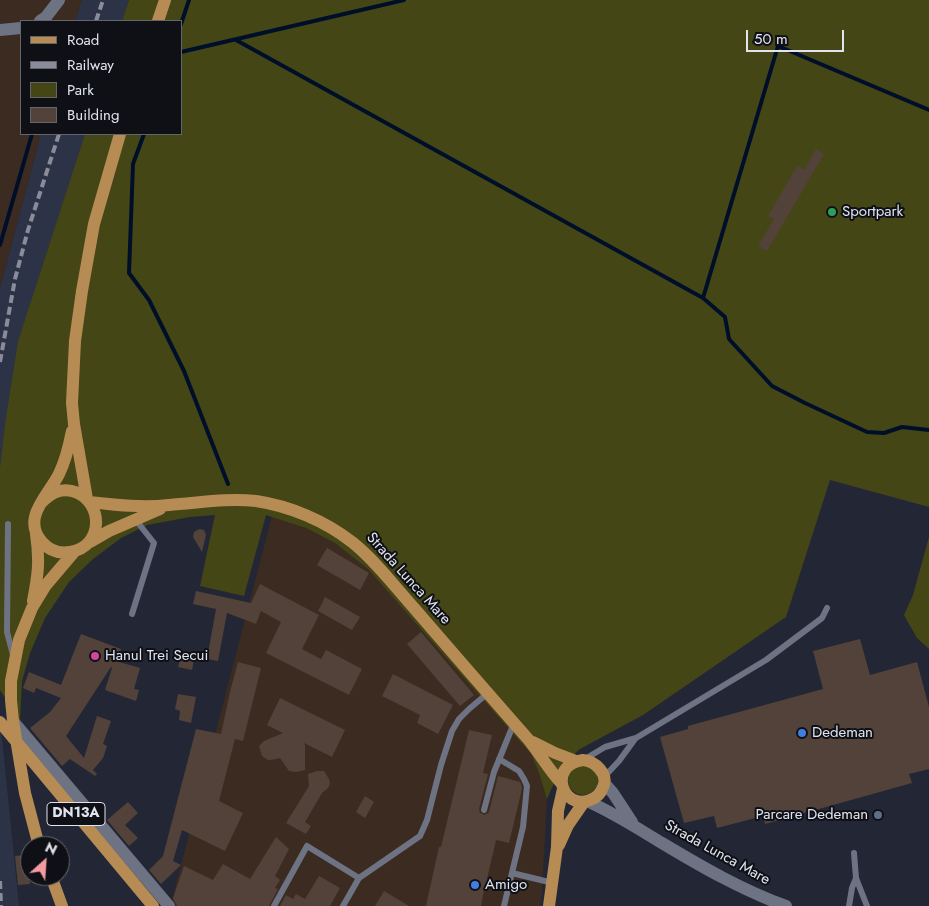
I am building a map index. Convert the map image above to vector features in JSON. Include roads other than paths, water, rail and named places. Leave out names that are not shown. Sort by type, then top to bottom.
[{"type":"main road","points":[[158,20],[165,0]]},
{"type":"main road","points":[[89,501],[74,424],[72,403],[74,348],[94,224],[120,135]]},
{"type":"main road","points":[[32,608],[39,567],[34,522],[36,512],[64,464],[74,424]]},
{"type":"main road","points":[[36,532],[51,550],[66,553],[74,552],[88,544],[96,528],[95,510],[89,501],[78,493],[58,491],[41,502]]},
{"type":"main road","name":"Strada Lunca Mare","points":[[89,501],[128,506],[169,505],[232,499],[257,501],[281,506],[300,513],[336,531],[354,543],[372,560],[528,739],[563,786]]},
{"type":"main road","name":"Strada Lunca Mare","points":[[88,544],[109,531],[169,505]]},
{"type":"main road","points":[[36,836],[6,721],[11,700],[11,681],[19,640],[32,608],[46,585],[74,552]]},
{"type":"main road","name":"DN13A","points":[[6,721],[153,906]]},
{"type":"main road","name":"Strada Lunca Mare","points":[[528,739],[555,753],[580,760]]},
{"type":"main road","points":[[588,760],[597,765],[604,780],[599,794],[594,799],[586,802],[577,801],[566,794],[562,774],[572,763],[588,760]]},
{"type":"main road","points":[[549,906],[558,847],[558,811],[563,786]]},
{"type":"main road","points":[[558,847],[568,825],[586,802]]},
{"type":"main road","points":[[54,886],[62,906]]},
{"type":"street","points":[[42,20],[46,18],[59,0]]},
{"type":"street","points":[[0,30],[20,28]]},
{"type":"street","points":[[6,721],[169,906]]},
{"type":"street","name":"Strada Lunca Mare","points":[[604,780],[633,824]]},
{"type":"street","name":"Strada Lunca Mare","points":[[586,802],[612,812],[732,882],[759,896],[786,906]]},
{"type":"lane","points":[[132,614],[154,543],[135,519]]},
{"type":"lane","points":[[8,524],[7,632],[14,661]]},
{"type":"lane","points":[[580,760],[605,746],[636,738],[766,660],[822,618],[827,608]]},
{"type":"lane","points":[[343,906],[359,878],[420,836],[427,820],[441,764],[452,732],[459,719],[488,693]]},
{"type":"lane","points":[[484,810],[499,759],[514,723]]},
{"type":"lane","points":[[604,780],[636,738]]},
{"type":"lane","points":[[499,759],[519,771],[527,786],[523,827],[504,906]]},
{"type":"lane","points":[[274,906],[307,846],[359,878]]},
{"type":"lane","points":[[854,853],[856,878],[867,906]]},
{"type":"lane","points":[[512,873],[553,883]]},
{"type":"lane","points":[[849,906],[856,878]]},
{"type":"waterway","points":[[182,21],[189,0]]},
{"type":"waterway","points":[[182,52],[404,0]]},
{"type":"waterway","points":[[236,40],[703,298],[725,317],[729,339],[772,386],[867,432],[884,433],[902,427],[929,430]]},
{"type":"waterway","points":[[703,298],[778,46],[929,110]]},
{"type":"waterway","points":[[0,245],[32,135]]},
{"type":"waterway","points":[[144,135],[133,164],[129,273],[149,300],[184,371],[228,484]]},
{"type":"railway","points":[[96,20],[103,0]]},
{"type":"railway","points":[[0,362],[15,279],[28,230],[59,135]]},
{"type":"railway","points":[[0,881],[1,906]]},
{"type":"place","name":"Sportpark","points":[[832,212]]},
{"type":"place","name":"Hanul Trei Secui","points":[[95,656]]},
{"type":"place","name":"Dedeman","points":[[802,733]]},
{"type":"place","name":"Parcare Dedeman","points":[[878,815]]},
{"type":"place","name":"Amigo","points":[[475,885]]}]
